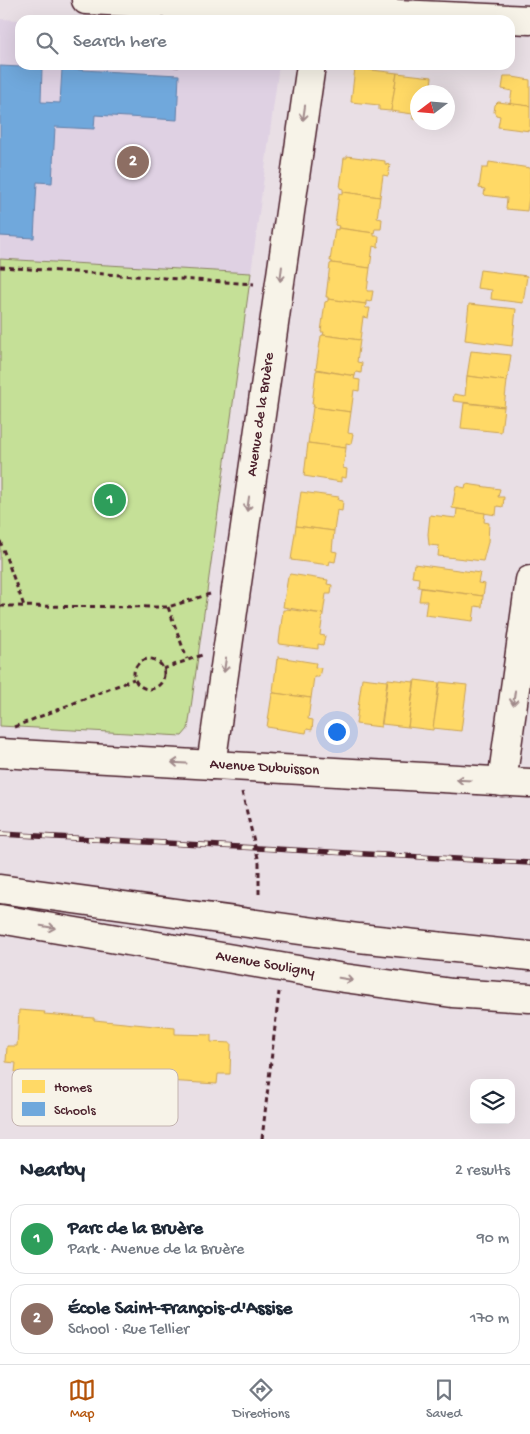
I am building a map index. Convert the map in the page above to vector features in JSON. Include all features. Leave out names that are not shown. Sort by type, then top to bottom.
[{"type":"street","points":[[86,0],[304,15]]},
{"type":"street","points":[[515,20],[530,20]]},
{"type":"street","name":"Avenue de la Bruère","points":[[224,766],[228,647],[310,70]]},
{"type":"street","points":[[502,782],[530,580]]},
{"type":"street","name":"Avenue Dubuisson","points":[[4,741],[224,766],[530,783]]},
{"type":"street","points":[[0,889],[359,938],[530,956]]},
{"type":"street","name":"Avenue Souligny","points":[[0,919],[344,978],[452,993],[530,998]]},
{"type":"path","points":[[0,267],[280,285]]},
{"type":"path","points":[[0,541],[24,606]]},
{"type":"path","points":[[0,606],[168,607],[237,585]]},
{"type":"path","points":[[168,607],[187,659]]},
{"type":"path","points":[[163,669],[187,659],[228,647]]},
{"type":"path","points":[[151,659],[160,664],[163,669],[164,673],[161,682],[154,688],[144,689],[134,679],[134,669],[141,661],[151,659]]},
{"type":"path","points":[[4,741],[134,679]]},
{"type":"path","points":[[224,766],[248,825],[259,862],[258,889],[260,905]]},
{"type":"path","points":[[262,1139],[280,984]]},
{"type":"shaded area","points":[[0,19],[15,20],[15,70],[278,70],[251,273],[0,259]]},
{"type":"green space","points":[[0,259],[251,273],[188,729],[182,736],[0,726]]},
{"type":"building: Homes","points":[[355,70],[397,73],[391,111],[379,110],[379,105],[351,102]]},
{"type":"building: Homes","points":[[397,73],[432,77],[431,85],[410,85],[410,114],[391,111]]},
{"type":"building: Homes","points":[[504,76],[530,80],[530,106],[510,104],[512,91],[502,89]]},
{"type":"building: Homes","points":[[498,102],[530,106],[530,131],[498,127],[500,116],[494,112],[495,105]]},
{"type":"building: Homes","points":[[347,156],[385,161],[385,164],[390,165],[388,176],[383,175],[380,197],[343,192],[343,189],[340,188],[344,158],[347,158]]},
{"type":"building: Homes","points":[[489,162],[530,168],[530,191],[527,211],[506,209],[507,198],[484,195],[485,189],[479,188],[482,168],[488,168]]},
{"type":"building: Homes","points":[[343,192],[380,197],[377,218],[382,219],[381,229],[375,229],[374,233],[338,228],[339,226],[335,225],[339,193],[343,194]]},
{"type":"building: Homes","points":[[338,228],[374,233],[374,236],[379,236],[378,247],[373,246],[370,268],[332,263],[330,261],[335,229],[338,230]]},
{"type":"building: Homes","points":[[330,264],[370,268],[367,291],[373,291],[371,302],[366,301],[366,304],[328,299],[326,297]]},
{"type":"building: Homes","points":[[480,270],[527,276],[523,303],[491,299],[492,290],[477,288]]},
{"type":"building: Homes","points":[[328,299],[366,304],[365,308],[370,308],[368,318],[363,317],[360,340],[323,335],[324,332],[321,332],[325,302]]},
{"type":"building: Homes","points":[[469,304],[516,309],[512,346],[465,340]]},
{"type":"building: Homes","points":[[321,336],[360,340],[357,362],[362,363],[361,373],[356,372],[355,376],[316,369]]},
{"type":"building: Homes","points":[[471,351],[511,355],[507,381],[467,376]]},
{"type":"building: Homes","points":[[316,371],[355,376],[354,379],[360,380],[359,391],[354,390],[351,412],[313,407]]},
{"type":"building: Homes","points":[[467,376],[507,381],[504,407],[453,401],[454,394],[465,396]]},
{"type":"building: Homes","points":[[464,403],[504,407],[501,432],[461,428]]},
{"type":"building: Homes","points":[[313,407],[351,412],[348,433],[353,434],[351,444],[346,443],[346,448],[308,443]]},
{"type":"building: Homes","points":[[308,443],[346,448],[343,468],[347,469],[346,478],[341,477],[341,482],[304,476]]},
{"type":"building: Homes","points":[[466,484],[500,489],[498,497],[504,497],[503,507],[497,506],[496,515],[452,508],[456,486],[465,488]]},
{"type":"building: Homes","points":[[301,492],[339,497],[338,500],[343,501],[342,511],[337,510],[334,531],[296,526]]},
{"type":"building: Homes","points":[[457,509],[485,513],[484,522],[489,523],[488,542],[483,561],[438,556],[439,546],[429,545],[430,515],[456,518]]},
{"type":"building: Homes","points":[[296,526],[334,531],[332,551],[337,552],[335,562],[330,561],[329,565],[291,560]]},
{"type":"building: Homes","points":[[414,564],[480,573],[478,583],[485,584],[483,596],[418,587],[419,578],[412,577]]},
{"type":"building: Homes","points":[[290,574],[328,580],[327,584],[332,585],[331,594],[326,594],[323,614],[283,607]]},
{"type":"building: Homes","points":[[421,588],[483,596],[482,607],[475,606],[473,621],[425,615],[427,601],[419,601]]},
{"type":"building: Homes","points":[[283,610],[323,614],[320,635],[325,636],[323,645],[318,644],[318,649],[280,644]]},
{"type":"building: Homes","points":[[278,657],[316,663],[315,667],[321,668],[319,677],[314,677],[311,698],[274,693]]},
{"type":"building: Homes","points":[[362,678],[387,681],[381,727],[356,724]]},
{"type":"building: Homes","points":[[388,679],[414,682],[408,727],[382,724]]},
{"type":"building: Homes","points":[[415,680],[439,683],[433,730],[408,727]]},
{"type":"building: Homes","points":[[440,682],[467,685],[461,731],[433,728]]},
{"type":"building: Homes","points":[[272,694],[311,698],[308,719],[313,720],[312,730],[307,729],[306,733],[267,727]]},
{"type":"building: Homes","points":[[19,1010],[175,1028],[175,1034],[211,1035],[211,1042],[231,1043],[230,1074],[218,1074],[217,1084],[178,1082],[178,1069],[15,1069],[16,1063],[6,1062],[7,1046],[17,1046]]},
{"type":"building: Schools","points":[[0,66],[15,67],[15,70],[42,70],[41,102],[60,103],[62,70],[179,75],[177,120],[95,115],[94,129],[55,127],[52,183],[37,182],[34,238],[0,236]]},
{"type":"railway","points":[[0,834],[530,863]]},
{"type":"place","name":"École Saint-François-d'Assise","points":[[133,162]]},
{"type":"place","name":"Parc de la Bruère","points":[[110,500]]}]
